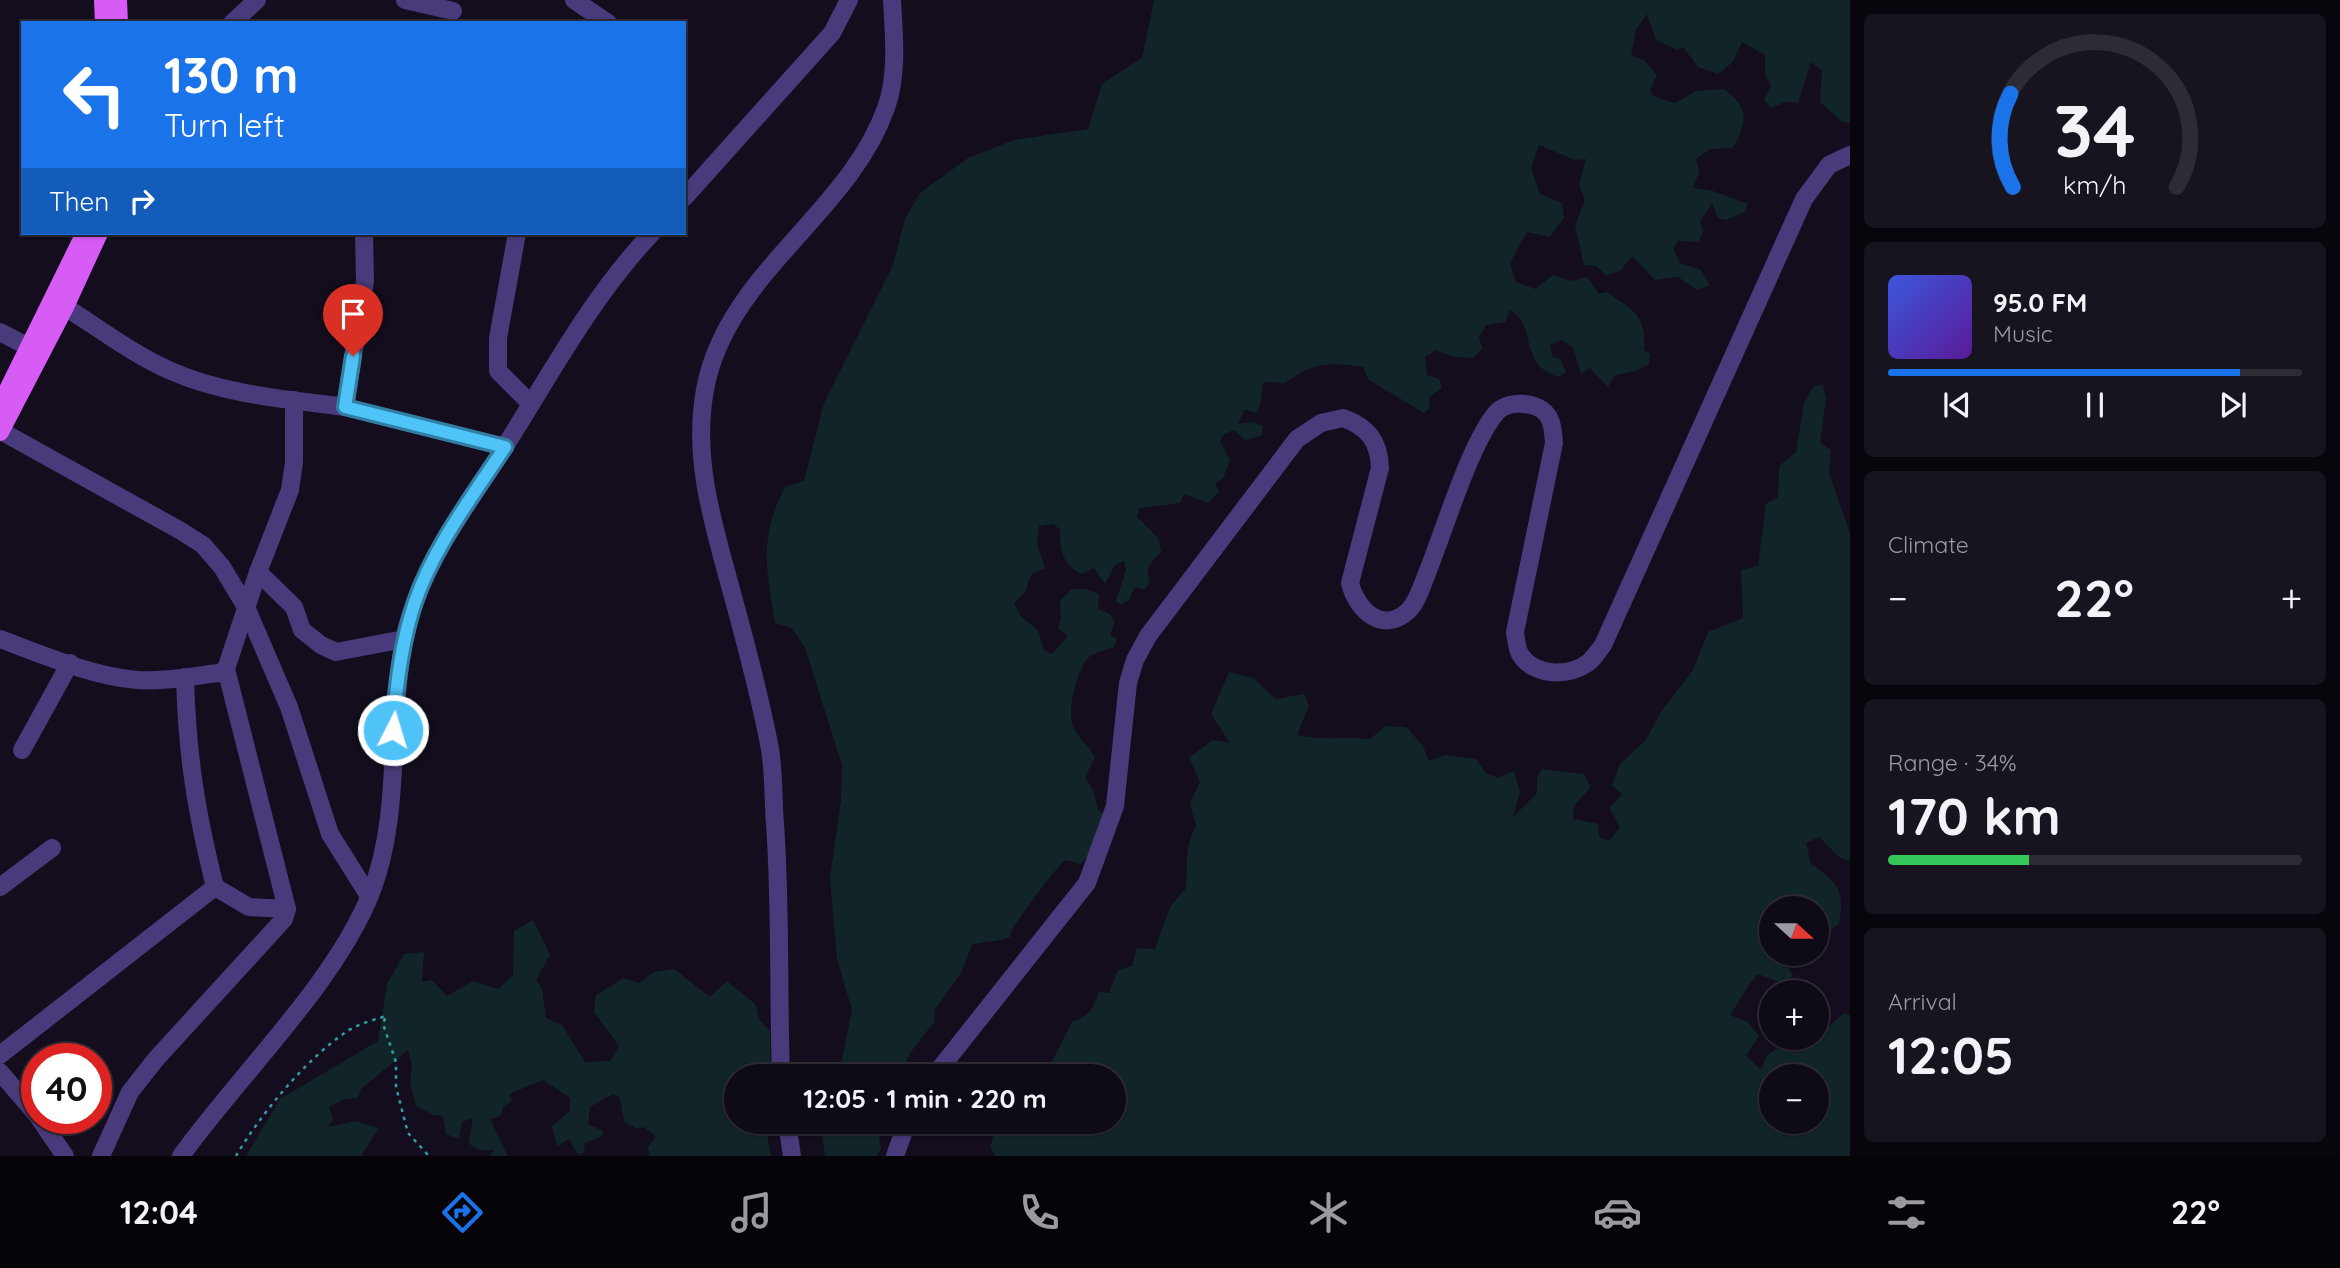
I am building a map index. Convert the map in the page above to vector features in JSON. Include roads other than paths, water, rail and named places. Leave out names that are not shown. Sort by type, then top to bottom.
[{"type":"main road","points":[[103,0],[104,21]]},
{"type":"main road","points":[[118,0],[119,21]]},
{"type":"main road","points":[[0,407],[84,235]]},
{"type":"main road","points":[[0,432],[65,307],[98,235]]},
{"type":"street","points":[[234,21],[257,0]]},
{"type":"street","points":[[405,0],[458,11]]},
{"type":"street","points":[[574,0],[605,21]]},
{"type":"street","points":[[686,196],[832,33],[849,0]]},
{"type":"street","points":[[781,1064],[778,862],[770,752],[750,657],[706,496],[701,431],[705,388],[727,326],[779,258],[852,173],[872,143],[887,106],[894,56],[892,0]]},
{"type":"street","points":[[944,1064],[1087,883],[1115,806],[1125,699],[1135,660],[1148,636],[1297,439],[1321,423],[1343,418],[1356,423],[1371,434],[1380,450],[1380,468],[1350,583],[1354,600],[1364,613],[1379,619],[1392,618],[1408,611],[1421,587],[1482,435],[1499,409],[1522,402],[1540,408],[1552,422],[1554,443],[1515,632],[1520,654],[1534,666],[1548,672],[1568,673],[1590,662],[1602,645],[1804,199],[1829,165],[1850,155]]},
{"type":"street","points":[[345,407],[365,281],[364,235]]},
{"type":"street","points":[[517,235],[498,338],[498,371],[531,404]]},
{"type":"street","points":[[181,1156],[325,972],[369,896],[380,868],[387,830],[395,705],[404,639],[416,599],[453,526],[585,320],[650,235]]},
{"type":"street","points":[[65,307],[168,370],[194,381],[239,391],[345,407],[505,447]]},
{"type":"street","points":[[0,332],[29,347]]},
{"type":"street","points":[[101,1156],[130,1092],[156,1059],[284,919],[287,909],[226,669],[258,572],[290,490],[295,462],[294,400]]},
{"type":"street","points":[[0,432],[203,545],[230,578],[246,607],[289,707],[330,834],[369,896]]},
{"type":"street","points":[[258,572],[294,607],[302,630],[321,645],[336,652],[404,639]]},
{"type":"street","points":[[0,639],[70,663],[135,680],[185,677],[226,669]]},
{"type":"street","points":[[22,750],[70,663]]},
{"type":"street","points":[[185,677],[186,743],[195,807],[215,887],[249,907],[287,909]]},
{"type":"street","points":[[0,887],[52,848]]},
{"type":"street","points":[[0,1055],[215,887]]},
{"type":"street","points":[[0,1072],[21,1096]]},
{"type":"street","points":[[50,1134],[65,1156]]},
{"type":"street","points":[[789,1134],[792,1156]]},
{"type":"street","points":[[895,1156],[903,1134]]}]
